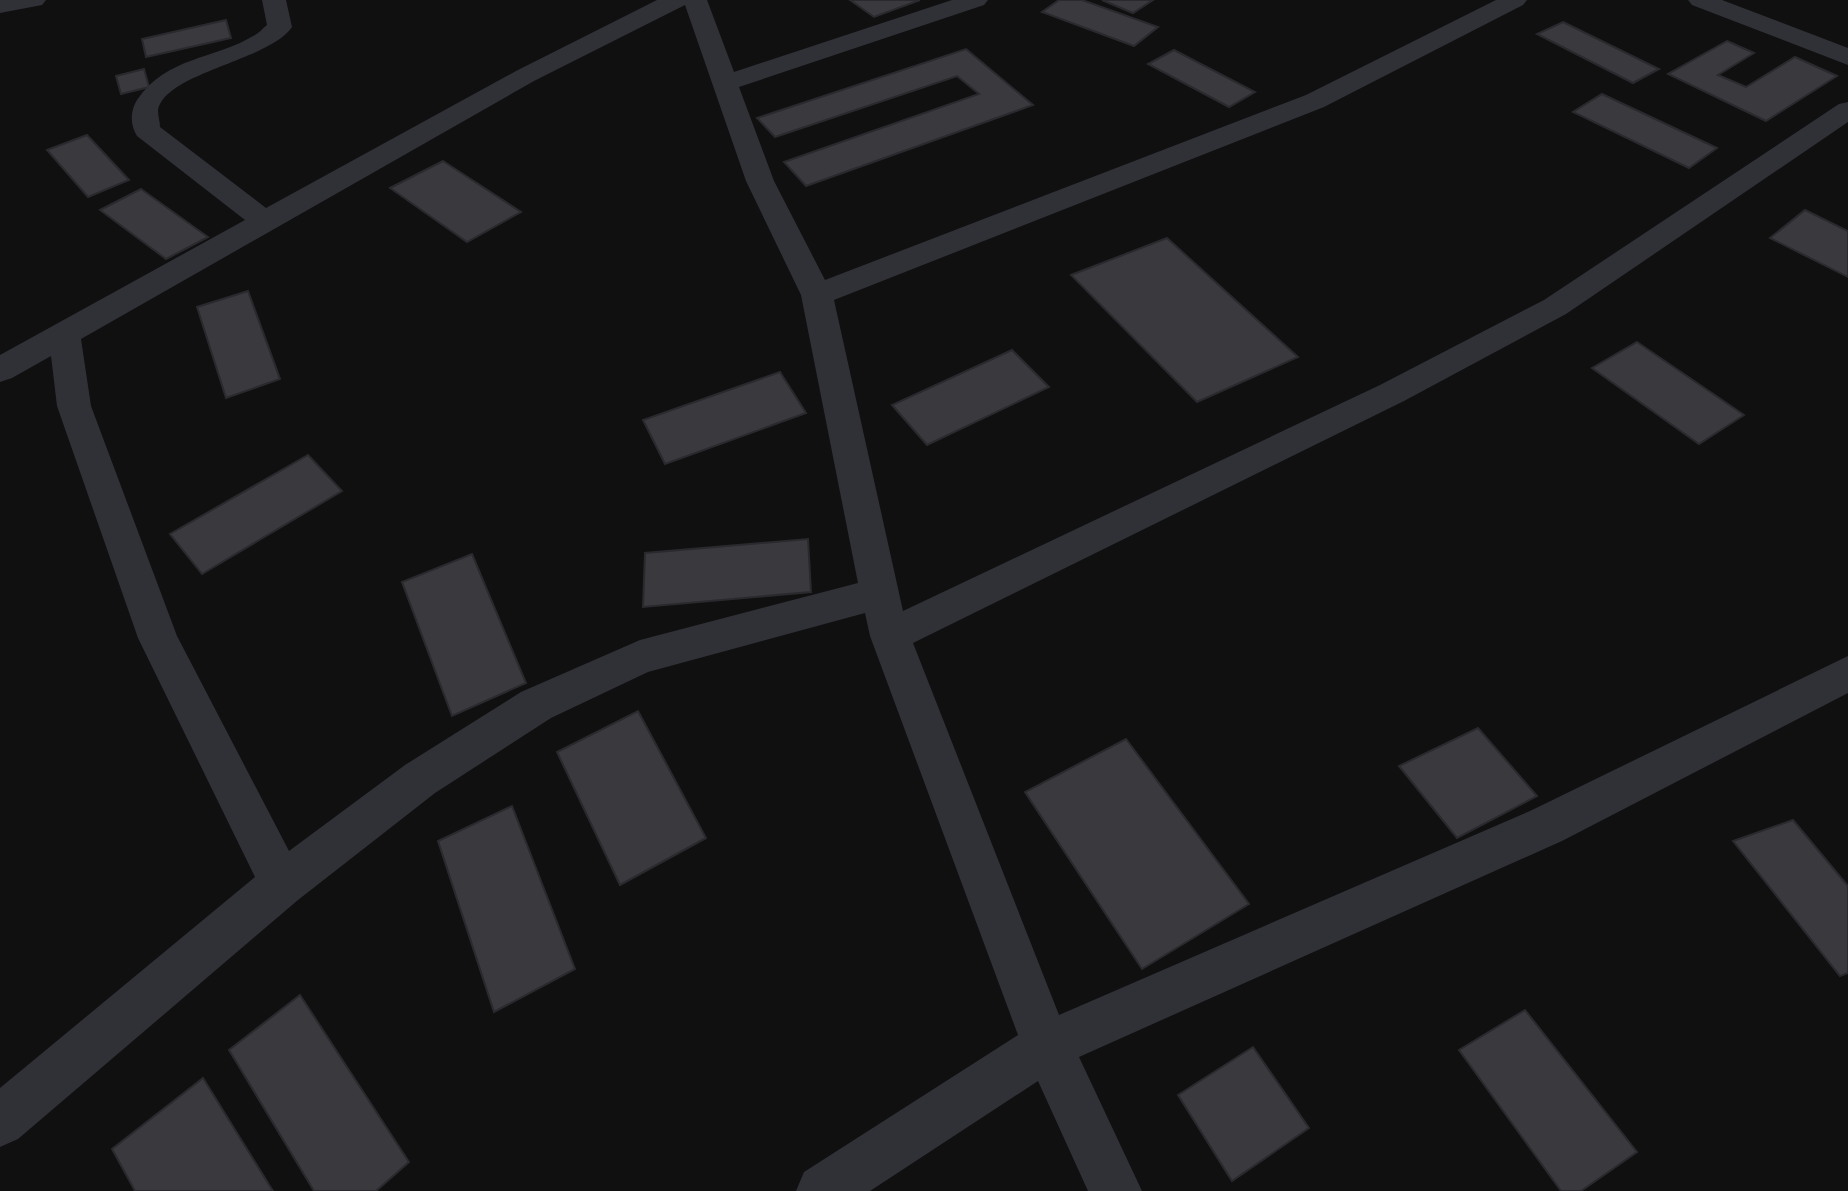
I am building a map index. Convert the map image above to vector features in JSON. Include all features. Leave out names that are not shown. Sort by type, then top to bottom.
[{"type":"street","points":[[0,6],[34,0]]},
{"type":"street","points":[[263,220],[147,130],[145,109],[158,89],[187,71],[263,41],[280,27],[274,0]]},
{"type":"street","points":[[0,370],[263,220],[525,76],[676,0]]},
{"type":"street","points":[[695,0],[760,181],[817,295],[890,636],[1032,1011],[1115,1191]]},
{"type":"street","points":[[726,83],[976,0]]},
{"type":"street","points":[[817,295],[1315,101],[1515,0]]},
{"type":"street","points":[[1700,0],[1848,57]]},
{"type":"street","points":[[890,636],[1392,393],[1555,307],[1848,110]]},
{"type":"street","points":[[64,334],[74,406],[158,638],[282,884]]},
{"type":"street","points":[[0,1121],[282,884],[420,779],[536,705],[640,657],[879,593]]},
{"type":"street","points":[[823,1191],[1048,1045],[1546,826],[1848,673]]},
{"type":"building","points":[[850,0],[920,0],[874,17]]},
{"type":"building","points":[[1059,0],[1082,0],[1158,27],[1134,46],[1042,12]]},
{"type":"building","points":[[1102,0],[1153,0],[1133,13]]},
{"type":"building","points":[[226,20],[231,38],[146,57],[142,39]]},
{"type":"building","points":[[1563,22],[1659,69],[1633,83],[1537,34]]},
{"type":"building","points":[[1727,41],[1754,53],[1718,75],[1746,87],[1795,57],[1837,76],[1766,121],[1668,74]]},
{"type":"building","points":[[966,49],[1033,105],[806,186],[784,162],[979,94],[957,76],[775,137],[757,118]]},
{"type":"building","points":[[1174,50],[1255,92],[1229,107],[1148,64]]},
{"type":"building","points":[[144,69],[149,87],[121,94],[116,76]]},
{"type":"building","points":[[1602,94],[1717,148],[1689,168],[1573,112]]},
{"type":"building","points":[[87,135],[129,180],[88,197],[47,150]]},
{"type":"building","points":[[443,161],[521,212],[467,242],[390,188]]},
{"type":"building","points":[[141,189],[208,237],[166,259],[100,210]]},
{"type":"building","points":[[1805,210],[1848,231],[1848,277],[1770,238]]},
{"type":"building","points":[[1167,238],[1298,357],[1197,402],[1071,275]]},
{"type":"building","points":[[248,291],[280,379],[226,398],[197,307]]},
{"type":"building","points":[[1637,342],[1744,415],[1699,444],[1592,368]]},
{"type":"building","points":[[1012,350],[1049,387],[927,445],[892,405]]},
{"type":"building","points":[[780,372],[806,413],[665,464],[643,420]]},
{"type":"building","points":[[308,455],[342,491],[202,574],[170,534]]},
{"type":"building","points":[[808,539],[811,592],[643,607],[645,553]]},
{"type":"building","points":[[472,554],[526,683],[452,716],[402,582]]},
{"type":"building","points":[[638,711],[706,838],[620,885],[557,752]]},
{"type":"building","points":[[1478,728],[1537,796],[1457,838],[1399,766]]},
{"type":"building","points":[[1126,739],[1249,904],[1142,969],[1025,792]]},
{"type":"building","points":[[512,806],[575,969],[494,1012],[438,841]]},
{"type":"building","points":[[1793,820],[1848,886],[1848,973],[1840,976],[1733,841]]},
{"type":"building","points":[[300,995],[409,1162],[376,1191],[314,1191],[229,1050]]},
{"type":"building","points":[[1525,1010],[1637,1152],[1581,1191],[1561,1191],[1459,1050]]},
{"type":"building","points":[[1253,1047],[1309,1128],[1232,1181],[1178,1095]]},
{"type":"building","points":[[203,1078],[273,1191],[135,1191],[112,1149]]}]
